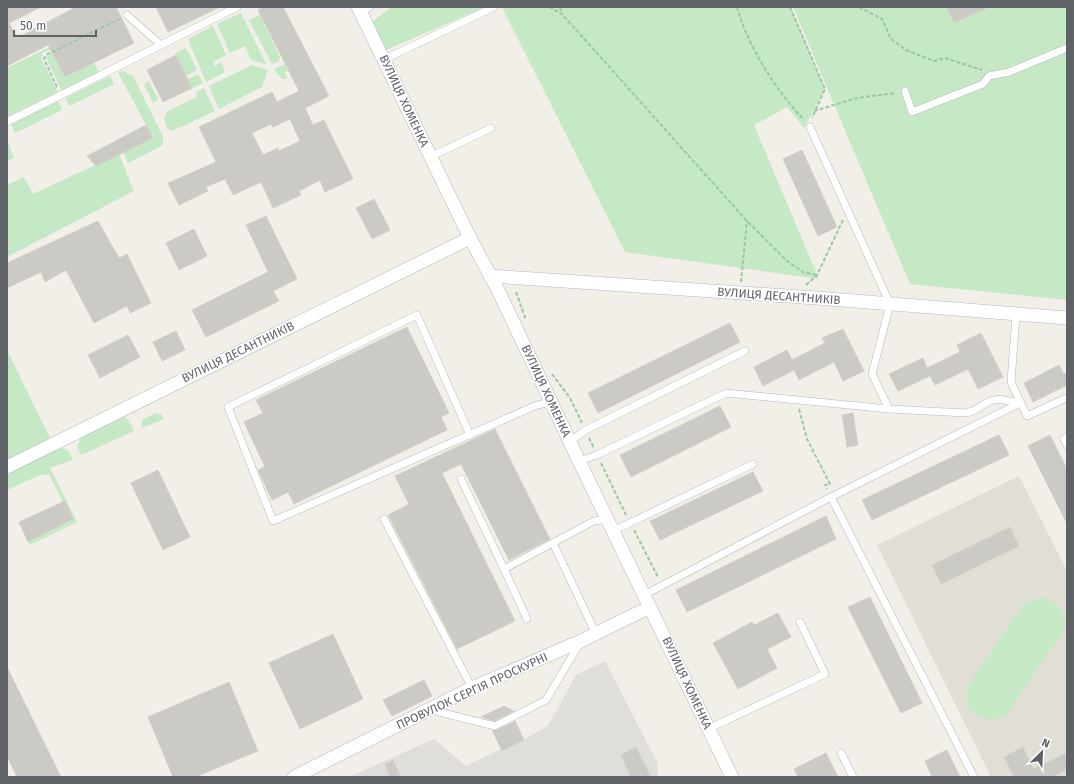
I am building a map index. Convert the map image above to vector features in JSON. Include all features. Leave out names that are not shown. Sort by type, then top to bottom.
[{"type":"street","name":"ВУЛИЦЯ ХОМЕНКА","points":[[363,9],[430,157],[470,238],[498,290],[552,402],[578,461],[732,777]]},
{"type":"street","name":"ВУЛИЦЯ ДЕСАНТНИКІВ","points":[[7,467],[470,238]]},
{"type":"street","name":"ВУЛИЦЯ ДЕСАНТНИКІВ","points":[[490,276],[739,294],[794,296],[1067,318]]},
{"type":"street","name":"ПРОВУЛОК СЕРГІЯ ПРОСКУРНІ","points":[[294,777],[472,688],[581,641],[650,607]]},
{"type":"lane","points":[[7,122],[237,7]]},
{"type":"lane","points":[[385,59],[494,7]]},
{"type":"lane","points":[[127,15],[161,45]]},
{"type":"lane","points":[[905,91],[912,112],[983,84],[989,76],[1009,72],[1067,48]]},
{"type":"lane","points":[[810,127],[890,304],[872,374],[889,409]]},
{"type":"lane","points":[[430,157],[491,128]]},
{"type":"lane","points":[[470,435],[417,315],[228,407],[273,521],[470,435],[537,405],[552,402]]},
{"type":"lane","points":[[1016,315],[1011,382],[1027,416],[1064,399]]},
{"type":"lane","points":[[570,441],[586,430],[745,352]]},
{"type":"lane","points":[[578,461],[597,455],[726,393],[889,409],[966,413],[977,410],[988,401],[1000,399],[1020,403]]},
{"type":"lane","points":[[644,595],[831,497],[1020,403]]},
{"type":"lane","points":[[1067,437],[1064,439],[1067,446]]},
{"type":"lane","points":[[613,531],[753,464]]},
{"type":"lane","points":[[462,479],[527,619]]},
{"type":"lane","points":[[831,497],[974,777]]},
{"type":"lane","points":[[384,519],[472,688]]},
{"type":"lane","points":[[504,570],[594,521],[607,519]]},
{"type":"lane","points":[[553,543],[596,634]]},
{"type":"lane","points":[[708,728],[825,674],[800,622]]},
{"type":"lane","points":[[429,709],[495,726],[546,700],[581,641]]},
{"type":"lane","points":[[840,753],[853,777]]},
{"type":"path","points":[[549,7],[562,14],[747,221],[787,261],[803,272],[817,275]]},
{"type":"path","points":[[560,7],[562,14]]},
{"type":"path","points":[[737,7],[742,24],[774,83],[789,104],[810,127]]},
{"type":"path","points":[[790,7],[825,89],[814,111],[810,127]]},
{"type":"path","points":[[860,7],[882,19],[891,40],[906,50],[934,61],[945,58],[975,67],[985,71],[989,76]]},
{"type":"path","points":[[62,95],[44,59],[46,54],[127,15]]},
{"type":"path","points":[[814,111],[857,98],[905,91]]},
{"type":"path","points":[[794,296],[817,275],[848,209]]},
{"type":"path","points":[[739,294],[747,221]]},
{"type":"path","points":[[796,400],[807,439],[830,484],[825,485],[831,497]]},
{"type":"shaded area","points":[[1019,476],[1067,571],[1067,777],[991,777],[877,545]]},
{"type":"shaded area","points":[[605,661],[657,762],[658,777],[349,777],[434,739],[466,766],[501,749],[503,751],[548,726],[576,675]]},
{"type":"green space","points":[[392,7],[485,7],[386,50],[373,21]]},
{"type":"green space","points":[[502,7],[791,7],[825,89],[804,128],[787,107],[754,125],[819,279],[625,252]]},
{"type":"green space","points":[[793,7],[1067,7],[1067,300],[910,284]]},
{"type":"green space","points":[[119,13],[121,17],[43,53],[41,58],[58,92],[7,117],[7,68]]},
{"type":"green space","points":[[241,13],[266,64],[251,60],[245,46],[230,53],[217,24]]},
{"type":"green space","points":[[260,15],[280,57],[279,61],[272,64],[249,20]]},
{"type":"green space","points":[[213,26],[226,55],[213,62],[215,66],[221,62],[225,72],[206,82],[188,39]]},
{"type":"green space","points":[[186,48],[197,70],[186,76],[175,53]]},
{"type":"green space","points":[[52,53],[65,78],[94,63],[99,72],[62,91],[46,58]]},
{"type":"green space","points":[[285,64],[288,71],[285,72],[287,79],[282,79],[274,69]]},
{"type":"green space","points":[[252,65],[268,70],[262,87],[219,109],[209,86]]},
{"type":"green space","points":[[123,71],[133,76],[163,137],[163,145],[128,163],[123,153],[153,138],[118,72]]},
{"type":"green space","points":[[198,74],[203,83],[192,88],[188,79]]},
{"type":"green space","points":[[110,76],[114,84],[69,106],[65,98]]},
{"type":"green space","points":[[149,81],[158,100],[153,103],[144,84]]},
{"type":"green space","points":[[204,88],[215,111],[172,131],[167,128],[164,118],[168,111],[197,97],[196,92]]},
{"type":"green space","points":[[58,101],[62,110],[15,133],[11,124]]},
{"type":"green space","points":[[7,140],[14,158],[7,161]]},
{"type":"green space","points":[[119,154],[134,191],[7,257],[7,185],[24,177],[33,194]]},
{"type":"green space","points":[[7,350],[53,444],[7,467]]},
{"type":"green space","points":[[156,413],[161,414],[164,419],[142,428],[142,420]]},
{"type":"green space","points":[[124,416],[129,421],[134,431],[81,455],[77,447],[81,438]]},
{"type":"green space","points":[[63,448],[69,452],[73,460],[50,468],[77,522],[30,545],[28,542],[73,519],[65,502],[60,503],[62,500],[49,474],[40,475],[7,490],[7,476],[21,464]]},
{"type":"green space","points":[[1043,598],[1055,603],[1062,611],[1065,621],[1062,633],[1007,714],[1000,718],[992,719],[984,719],[977,716],[968,705],[966,697],[971,681],[1022,606],[1032,600]]},
{"type":"building","points":[[7,7],[41,7],[9,23],[17,38],[76,7],[116,7],[134,43],[65,77],[48,45],[7,66]]},
{"type":"building","points":[[156,7],[220,7],[168,32]]},
{"type":"building","points":[[264,7],[283,7],[329,96],[305,108],[313,125],[324,120],[353,179],[325,192],[320,180],[299,191],[301,195],[273,208],[261,182],[233,195],[225,179],[206,187],[208,191],[179,205],[168,183],[216,162],[199,127],[272,92],[277,102],[299,91],[258,10]],"holes":[[[290,119],[300,141],[279,151],[278,148],[263,155],[252,133],[271,124],[273,127]]]},
{"type":"building","points":[[947,7],[989,7],[954,23]]},
{"type":"building","points":[[176,55],[192,88],[163,102],[147,70]]},
{"type":"building","points":[[146,125],[153,138],[96,166],[87,156]]},
{"type":"building","points":[[802,150],[837,227],[818,236],[783,159]]},
{"type":"building","points":[[374,199],[390,230],[372,239],[356,208]]},
{"type":"building","points":[[266,216],[297,279],[273,291],[279,301],[206,337],[192,310],[268,272],[246,225]]},
{"type":"building","points":[[98,221],[119,258],[127,254],[151,303],[130,313],[127,306],[94,323],[66,270],[45,282],[41,272],[7,288],[7,263]]},
{"type":"building","points":[[194,229],[207,256],[179,270],[166,243]]},
{"type":"building","points":[[730,323],[740,342],[598,413],[588,393]]},
{"type":"building","points":[[407,327],[449,413],[441,417],[447,430],[294,504],[288,492],[272,500],[258,470],[265,467],[244,422],[263,413],[256,400]]},
{"type":"building","points":[[843,329],[864,371],[843,381],[834,362],[799,380],[794,370],[763,386],[754,367],[787,350],[792,360],[825,343],[822,338]]},
{"type":"building","points":[[176,331],[185,350],[162,361],[153,342]]},
{"type":"building","points":[[981,333],[1003,377],[978,389],[968,369],[935,385],[930,376],[898,391],[889,374],[923,358],[927,368],[960,352],[957,345]]},
{"type":"building","points":[[128,335],[140,357],[100,378],[88,355]]},
{"type":"building","points":[[1059,365],[1064,374],[1067,372],[1067,385],[1033,402],[1024,383]]},
{"type":"building","points":[[720,406],[731,427],[631,477],[620,455]]},
{"type":"building","points":[[853,413],[858,445],[847,447],[842,415]]},
{"type":"building","points":[[495,429],[550,539],[509,560],[461,464],[442,473],[515,621],[457,649],[388,515],[409,504],[395,476]]},
{"type":"building","points":[[999,435],[1009,455],[872,520],[862,500]]},
{"type":"building","points":[[1050,435],[1067,469],[1067,524],[1028,446]]},
{"type":"building","points":[[158,470],[190,537],[163,550],[131,483]]},
{"type":"building","points":[[753,472],[763,491],[660,540],[650,521]]},
{"type":"building","points":[[65,501],[73,519],[28,542],[19,522]]},
{"type":"building","points":[[826,516],[836,539],[687,612],[676,590]]},
{"type":"building","points":[[1010,527],[1019,546],[941,584],[932,565]]},
{"type":"building","points":[[870,597],[922,703],[901,713],[848,607]]},
{"type":"building","points":[[778,613],[791,637],[767,649],[777,668],[738,689],[713,643],[752,622],[754,625]]},
{"type":"building","points":[[333,634],[363,699],[300,729],[269,663]]},
{"type":"building","points":[[7,667],[61,777],[17,777],[7,756]]},
{"type":"building","points":[[424,680],[432,696],[392,716],[383,700]]},
{"type":"building","points":[[229,682],[258,751],[195,777],[173,777],[148,717]]},
{"type":"building","points":[[504,706],[514,711],[494,721],[481,717]]},
{"type":"building","points":[[515,721],[524,740],[502,751],[492,730],[497,730]]},
{"type":"building","points":[[636,747],[651,777],[631,777],[621,755]]},
{"type":"building","points":[[1023,747],[1033,769],[1067,753],[1067,770],[1051,777],[1014,777],[1004,757]]},
{"type":"building","points":[[947,750],[960,777],[932,777],[925,761]]},
{"type":"building","points":[[826,753],[838,777],[798,777],[794,769]]},
{"type":"building","points":[[393,760],[400,775],[390,777],[385,764]]}]
